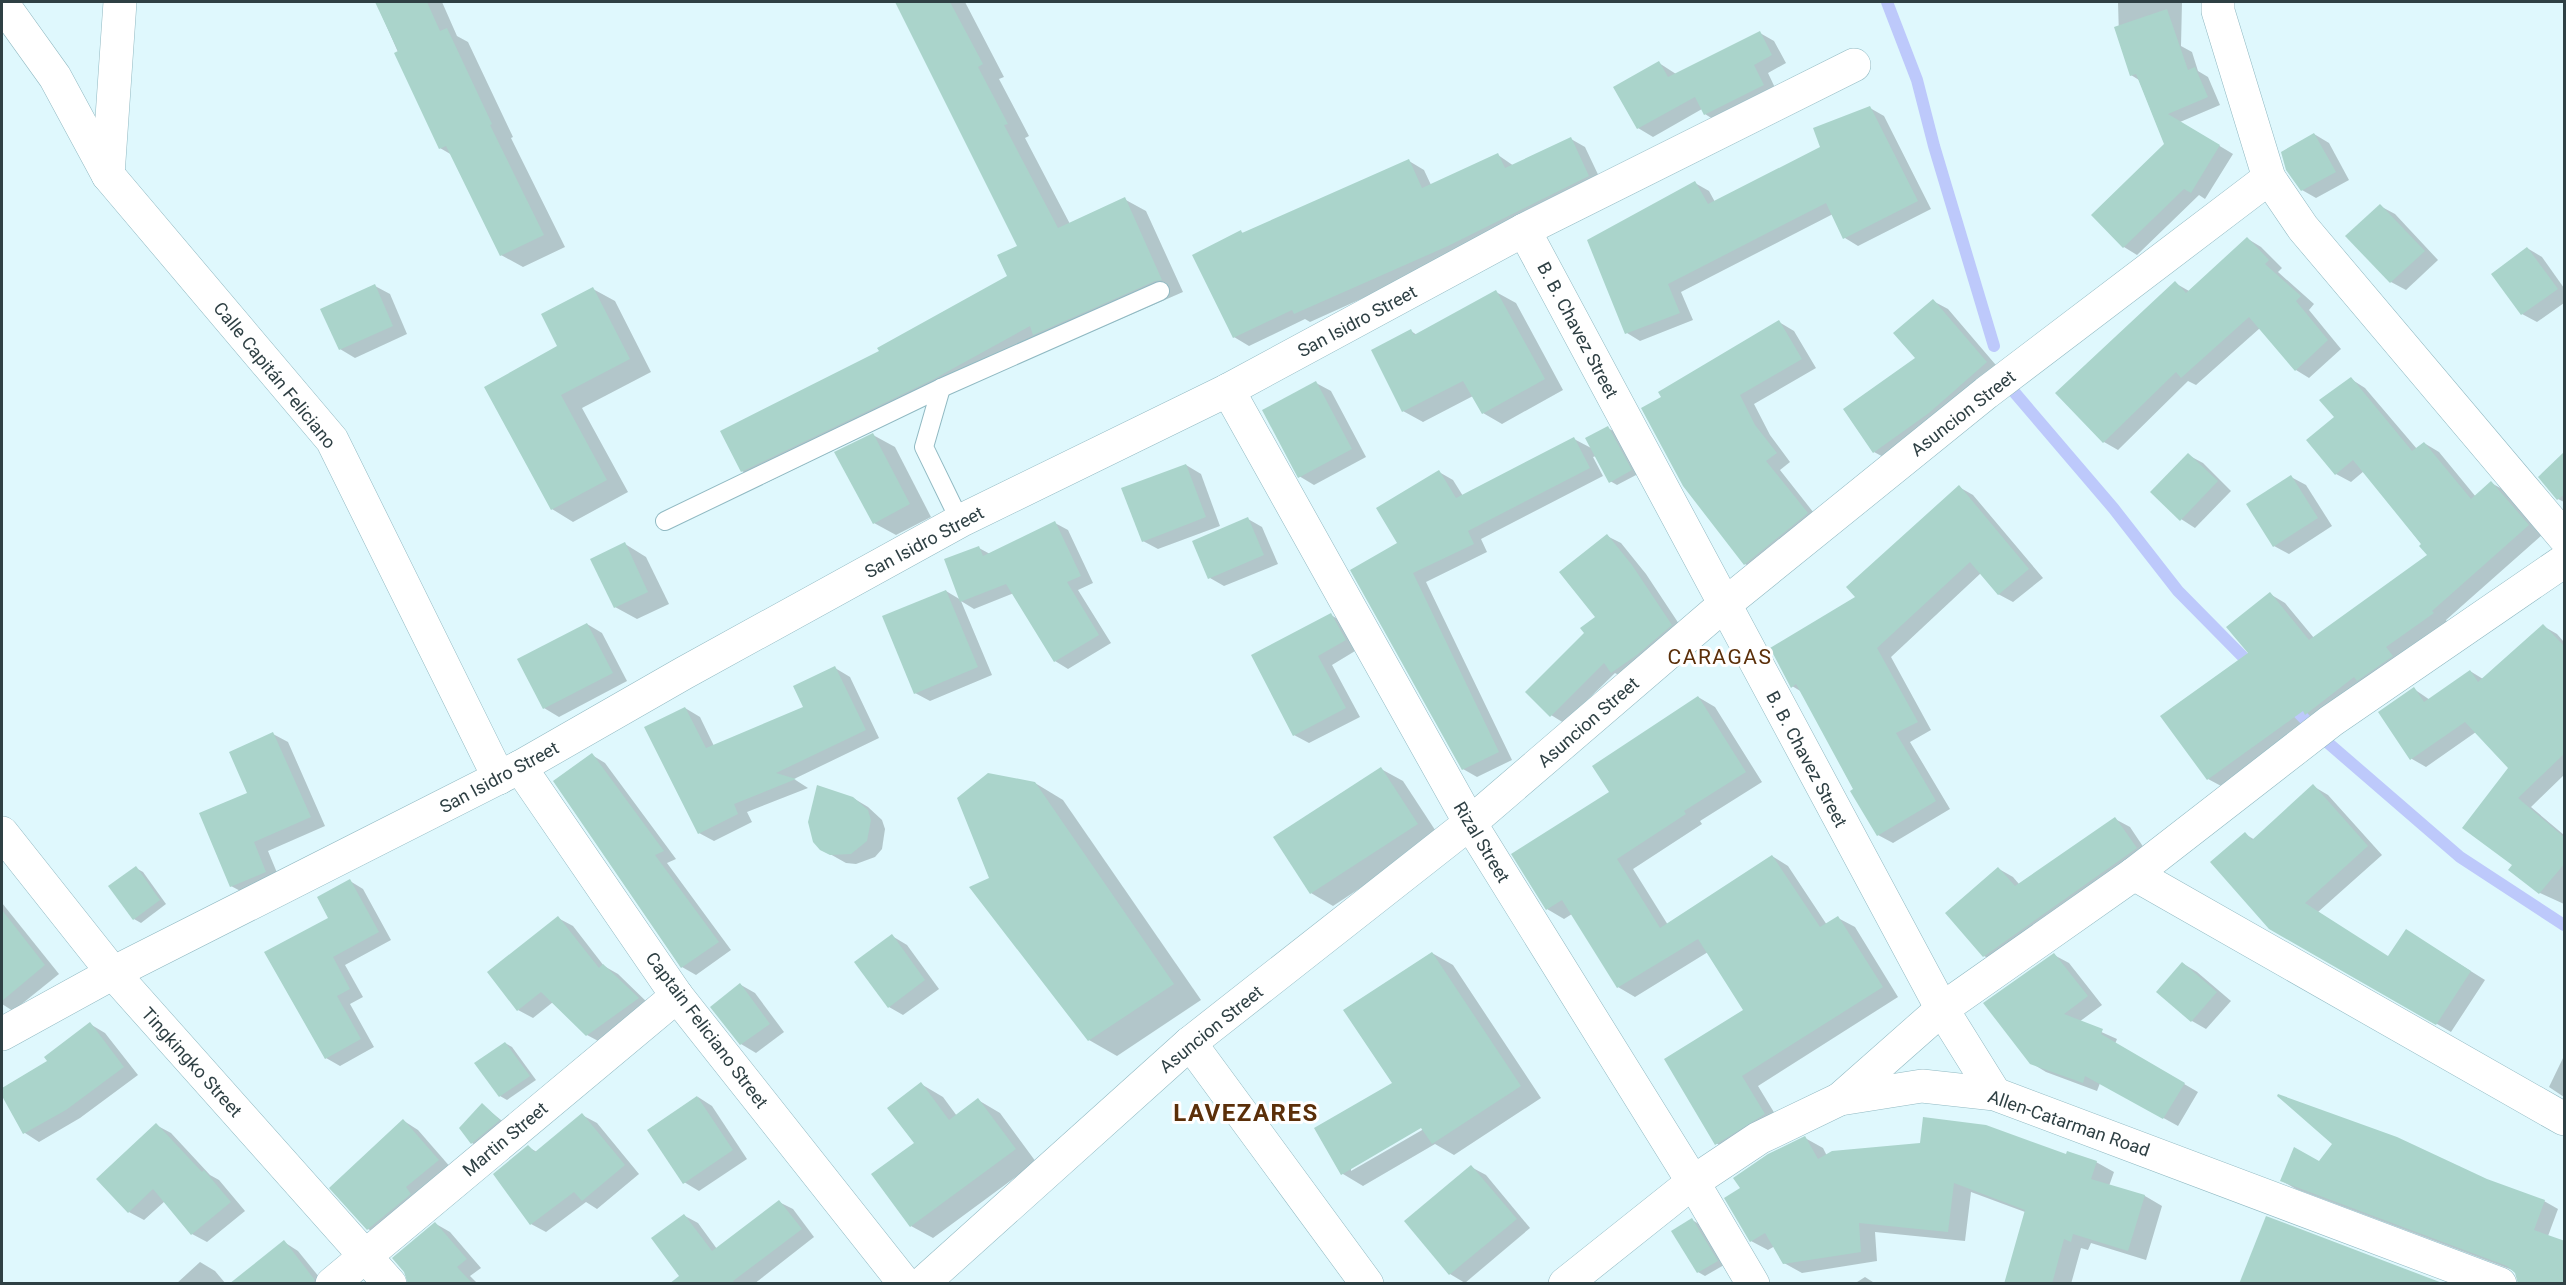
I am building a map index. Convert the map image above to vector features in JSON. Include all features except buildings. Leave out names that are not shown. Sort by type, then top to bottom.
[{"type":"street","points":[[108,175],[120,2]]},
{"type":"street","points":[[2218,2],[2218,11],[2269,178],[2303,228],[2565,537]]},
{"type":"street","name":"Calle Capitán Feliciano","points":[[2,3],[55,77],[108,175],[333,440],[510,772]]},
{"type":"street","name":"San Isidro Street","points":[[2,1034],[113,973],[510,772],[960,521],[1228,390],[1524,230],[1854,65]]},
{"type":"street","name":"Asuncion Street","points":[[922,1284],[1190,1043],[1470,824],[1725,604],[1986,393],[2269,178]]},
{"type":"street","name":"B. B. Chavez Street","points":[[1524,230],[1942,1009],[1995,1094]]},
{"type":"street","name":"Rizal Street","points":[[1228,390],[1470,824],[1693,1182],[1753,1284]]},
{"type":"street","points":[[1840,1099],[1942,1009],[2134,874],[2331,721],[2565,561]]},
{"type":"street","name":"Captain Feliciano Street","points":[[510,772],[677,996],[905,1284]]},
{"type":"street","name":"Tingkingko Street","points":[[2,833],[113,973],[390,1284]]},
{"type":"street","points":[[2134,874],[2565,1119]]},
{"type":"street","name":"Martin Street","points":[[333,1284],[677,996]]},
{"type":"street","points":[[1190,1043],[1367,1284]]},
{"type":"street","name":"Allen-Catarman Road","points":[[1565,1284],[1693,1182],[1759,1138],[1840,1099],[1922,1086],[1995,1094],[2500,1284]]},
{"type":"lane","points":[[665,521],[941,388],[1160,291]]},
{"type":"lane","points":[[941,388],[924,447],[960,521]]},
{"type":"waterway","points":[[1887,2],[1917,80],[1934,146],[1994,346]]},
{"type":"waterway","points":[[2015,393],[2114,509],[2178,591],[2254,668]]},
{"type":"waterway","points":[[2288,702],[2327,742],[2460,857],[2564,925]]},
{"type":"district","name":"CARAGAS","points":[[1720,657]]},
{"type":"district","name":"LAVEZARES","points":[[1246,1113]]}]
